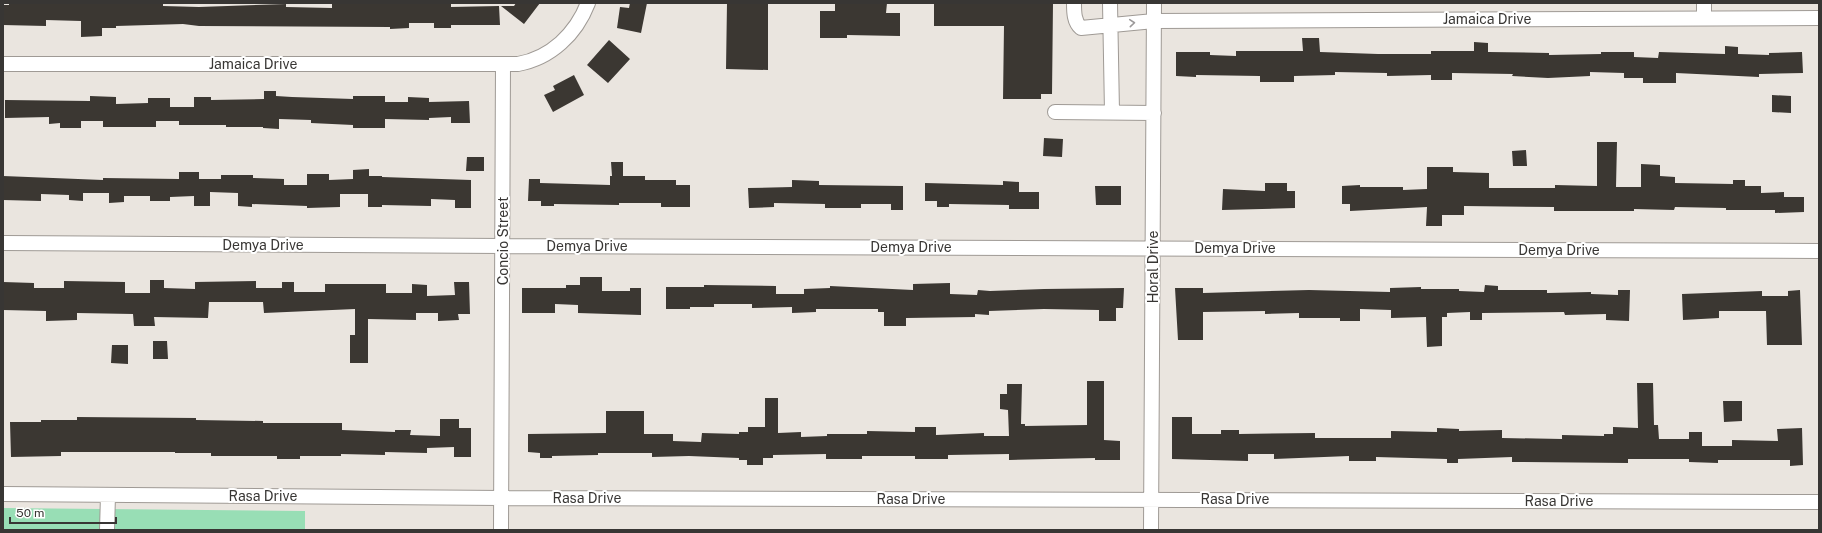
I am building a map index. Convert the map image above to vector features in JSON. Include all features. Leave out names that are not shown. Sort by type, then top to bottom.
[{"type":"street","points":[[503,64],[529,62],[543,56],[559,45],[573,31],[584,15],[588,3]]},
{"type":"street","name":"Jamaica Drive","points":[[1074,3],[1077,25],[1081,28],[1154,21],[1819,18]]},
{"type":"street","points":[[1110,3],[1112,112]]},
{"type":"street","name":"Horal Drive","points":[[1151,530],[1154,248],[1154,3]]},
{"type":"street","points":[[1704,3],[1704,18]]},
{"type":"street","name":"Jamaica Drive","points":[[3,64],[503,64]]},
{"type":"street","name":"Concio Street","points":[[501,530],[503,64]]},
{"type":"street","points":[[1055,112],[1154,113]]},
{"type":"street","name":"Demya Drive","points":[[3,243],[1819,251]]},
{"type":"street","name":"Rasa Drive","points":[[3,494],[501,498],[1819,502]]},
{"type":"street","points":[[107,530],[108,495]]},
{"type":"green space","points":[[3,508],[305,511],[305,530],[3,530]]},
{"type":"building","points":[[9,3],[163,3],[163,6],[199,7],[286,4],[286,7],[332,8],[332,3],[451,3],[451,7],[499,6],[500,25],[451,25],[451,28],[434,28],[434,23],[409,23],[409,28],[390,29],[390,27],[199,26],[183,24],[116,26],[116,28],[102,28],[102,36],[81,37],[81,21],[46,20],[46,26],[3,25],[3,5],[9,5]]},
{"type":"building","points":[[516,3],[540,3],[524,24],[501,6],[514,6]]},
{"type":"building","points":[[630,3],[647,3],[641,33],[617,28],[620,7],[629,8]]},
{"type":"building","points":[[727,3],[768,3],[768,70],[726,69]]},
{"type":"building","points":[[835,3],[887,3],[886,13],[900,13],[900,36],[847,35],[847,38],[820,38],[820,11],[835,11]]},
{"type":"building","points":[[934,3],[1053,3],[1052,94],[1041,94],[1041,99],[1003,99],[1004,26],[934,26]]},
{"type":"building","points":[[1302,38],[1319,38],[1320,52],[1378,54],[1431,54],[1431,51],[1474,51],[1474,42],[1488,43],[1488,52],[1549,53],[1549,55],[1634,52],[1634,57],[1658,58],[1659,52],[1725,54],[1725,46],[1738,47],[1738,54],[1769,55],[1769,53],[1802,52],[1803,73],[1759,74],[1759,77],[1676,73],[1676,83],[1643,83],[1643,78],[1624,78],[1624,73],[1590,72],[1590,76],[1548,78],[1512,76],[1513,74],[1452,73],[1452,80],[1431,80],[1431,75],[1387,76],[1387,73],[1335,72],[1335,75],[1294,76],[1294,82],[1260,82],[1260,76],[1176,76],[1176,52],[1210,52],[1210,55],[1236,56],[1236,51],[1303,51]]},
{"type":"building","points":[[609,40],[630,59],[608,83],[587,65]]},
{"type":"building","points":[[574,75],[584,95],[553,112],[544,95],[555,90],[553,86]]},
{"type":"building","points":[[264,91],[276,91],[276,96],[292,97],[353,99],[353,96],[385,96],[385,102],[408,102],[408,97],[429,98],[429,102],[469,101],[470,123],[451,123],[451,117],[429,118],[429,120],[385,119],[385,128],[353,128],[353,125],[311,123],[311,120],[279,119],[279,129],[263,127],[226,127],[226,125],[179,125],[179,121],[156,121],[156,127],[103,127],[103,121],[81,121],[81,128],[60,128],[60,123],[49,124],[49,117],[5,118],[5,100],[90,101],[90,96],[116,97],[116,104],[148,103],[148,98],[170,98],[170,107],[194,107],[194,97],[211,97],[211,100],[264,99]]},
{"type":"building","points":[[1772,95],[1791,96],[1791,113],[1772,112]]},
{"type":"building","points":[[1044,138],[1063,139],[1062,157],[1043,156]]},
{"type":"building","points":[[1597,142],[1617,142],[1616,187],[1641,187],[1641,164],[1660,165],[1660,176],[1675,177],[1675,183],[1733,184],[1733,180],[1745,180],[1745,186],[1761,186],[1761,193],[1784,192],[1784,197],[1804,197],[1804,212],[1775,213],[1775,210],[1726,210],[1726,208],[1675,207],[1674,210],[1634,209],[1634,211],[1554,211],[1554,207],[1464,206],[1464,215],[1442,215],[1442,226],[1426,226],[1427,207],[1350,211],[1350,204],[1342,204],[1342,186],[1360,185],[1360,187],[1403,187],[1403,190],[1427,189],[1427,167],[1453,167],[1453,172],[1489,173],[1489,188],[1555,188],[1555,185],[1597,186]]},
{"type":"building","points":[[1526,150],[1527,166],[1513,166],[1512,151]]},
{"type":"building","points":[[467,157],[484,157],[484,171],[466,171]]},
{"type":"building","points":[[611,162],[623,162],[623,176],[645,176],[645,180],[676,180],[676,185],[690,185],[690,207],[661,207],[661,203],[619,203],[619,205],[554,204],[554,206],[541,206],[541,201],[528,201],[529,179],[540,179],[540,183],[610,185],[610,176],[612,176]]},
{"type":"building","points":[[369,169],[369,176],[471,180],[471,208],[455,208],[455,200],[431,199],[431,206],[382,205],[382,207],[368,207],[368,194],[340,194],[340,207],[307,208],[307,206],[252,204],[252,207],[238,206],[238,193],[210,192],[210,206],[194,206],[194,196],[170,197],[170,201],[150,201],[150,196],[124,196],[124,202],[109,203],[109,193],[83,193],[83,201],[69,200],[69,195],[41,194],[41,201],[3,200],[3,176],[103,180],[103,178],[179,179],[179,172],[199,172],[199,179],[221,179],[221,175],[253,175],[253,178],[284,179],[284,185],[307,185],[307,174],[329,174],[329,180],[353,179],[353,170]]},
{"type":"building","points":[[792,180],[819,181],[819,185],[903,186],[903,210],[891,210],[891,204],[861,204],[861,208],[825,208],[825,204],[774,203],[774,207],[749,208],[748,188],[792,187]]},
{"type":"building","points":[[1003,181],[1019,182],[1019,192],[1039,192],[1039,209],[1009,209],[1009,205],[949,204],[949,207],[937,207],[937,201],[925,201],[925,183],[1003,185]]},
{"type":"building","points":[[1265,183],[1287,183],[1287,191],[1295,191],[1295,208],[1222,210],[1223,189],[1265,191]]},
{"type":"building","points":[[1095,186],[1121,186],[1121,205],[1096,205]]},
{"type":"building","points":[[580,277],[602,277],[602,291],[630,291],[630,288],[641,288],[641,315],[578,313],[578,305],[555,304],[555,313],[522,313],[522,288],[566,288],[566,285],[580,285]]},
{"type":"building","points":[[150,280],[164,280],[164,288],[195,289],[195,282],[256,281],[256,288],[282,288],[282,282],[294,282],[294,292],[325,292],[325,284],[386,284],[386,293],[412,293],[412,284],[427,285],[427,296],[455,295],[454,282],[469,282],[470,314],[458,314],[459,320],[438,321],[438,313],[416,313],[416,320],[368,319],[368,363],[350,363],[350,335],[355,335],[355,309],[264,313],[263,302],[209,302],[208,318],[154,317],[155,326],[134,326],[133,314],[77,313],[77,320],[46,321],[46,311],[3,310],[3,282],[34,283],[34,288],[64,288],[64,281],[125,282],[125,293],[150,293]]},
{"type":"building","points":[[950,283],[950,294],[977,295],[978,290],[1124,288],[1123,308],[1116,308],[1116,321],[1099,321],[1099,310],[1044,309],[989,311],[989,315],[975,314],[975,317],[906,318],[906,326],[884,326],[884,312],[878,312],[878,309],[816,309],[816,312],[792,313],[792,307],[752,308],[752,304],[714,304],[714,307],[666,309],[666,287],[704,287],[704,285],[776,286],[776,294],[804,294],[804,289],[830,288],[830,286],[913,290],[913,284]]},
{"type":"building","points":[[1485,285],[1498,286],[1498,290],[1547,290],[1547,293],[1591,292],[1591,294],[1618,295],[1618,290],[1630,290],[1629,321],[1606,320],[1606,314],[1565,315],[1564,312],[1482,313],[1482,320],[1470,320],[1470,312],[1447,313],[1447,317],[1442,317],[1442,346],[1427,347],[1426,317],[1391,318],[1391,310],[1360,309],[1360,321],[1340,321],[1340,318],[1299,318],[1299,313],[1265,314],[1265,311],[1203,312],[1203,340],[1178,340],[1175,288],[1203,288],[1203,293],[1309,290],[1390,292],[1390,288],[1421,287],[1421,289],[1459,289],[1459,291],[1484,292]]},
{"type":"building","points":[[1800,290],[1802,345],[1767,345],[1766,311],[1719,311],[1719,318],[1683,320],[1682,294],[1762,291],[1762,296],[1788,296],[1788,291]]},
{"type":"building","points":[[153,341],[167,341],[168,359],[153,359]]},
{"type":"building","points":[[112,345],[128,345],[128,364],[111,363]]},
{"type":"building","points":[[1087,381],[1104,381],[1104,440],[1120,441],[1120,460],[1095,460],[1095,458],[1009,460],[1009,454],[948,455],[948,459],[915,459],[915,456],[862,456],[862,459],[826,459],[826,454],[773,455],[773,458],[763,458],[763,465],[747,465],[747,460],[739,460],[739,458],[689,456],[652,457],[652,453],[598,453],[598,455],[552,456],[552,458],[540,458],[540,453],[528,452],[528,434],[606,433],[606,411],[644,411],[644,434],[673,434],[673,441],[701,442],[702,433],[739,434],[739,432],[748,432],[748,427],[765,427],[765,398],[778,398],[778,433],[801,432],[801,437],[827,436],[827,434],[867,434],[867,431],[915,432],[915,427],[936,427],[936,435],[984,433],[984,436],[1009,436],[1008,410],[1000,409],[1000,394],[1007,394],[1007,384],[1022,384],[1021,424],[1025,424],[1025,426],[1087,425]]},
{"type":"building","points":[[1637,383],[1653,383],[1654,425],[1658,425],[1659,439],[1689,439],[1689,432],[1702,432],[1702,446],[1732,446],[1732,440],[1778,441],[1777,429],[1802,428],[1803,465],[1790,466],[1790,460],[1718,460],[1718,463],[1689,462],[1689,459],[1628,459],[1628,463],[1512,462],[1512,457],[1458,459],[1458,463],[1447,463],[1447,459],[1376,457],[1376,461],[1349,461],[1349,456],[1274,459],[1274,454],[1248,454],[1248,461],[1172,459],[1172,417],[1192,417],[1192,434],[1221,434],[1221,430],[1239,430],[1239,434],[1315,433],[1315,438],[1391,438],[1391,431],[1437,432],[1437,428],[1459,429],[1459,431],[1502,430],[1502,438],[1562,439],[1562,435],[1604,436],[1604,434],[1613,434],[1613,427],[1638,428]]},
{"type":"building","points":[[1723,401],[1742,401],[1742,421],[1724,422]]},
{"type":"building","points":[[77,417],[196,418],[196,420],[263,421],[263,423],[342,423],[342,430],[395,432],[395,430],[411,430],[410,435],[440,436],[440,419],[459,419],[459,428],[471,428],[471,457],[454,457],[454,447],[427,448],[427,453],[385,452],[385,455],[341,454],[341,456],[300,456],[300,459],[277,459],[277,456],[211,456],[211,453],[175,452],[61,452],[61,456],[11,457],[10,422],[77,420]]}]
